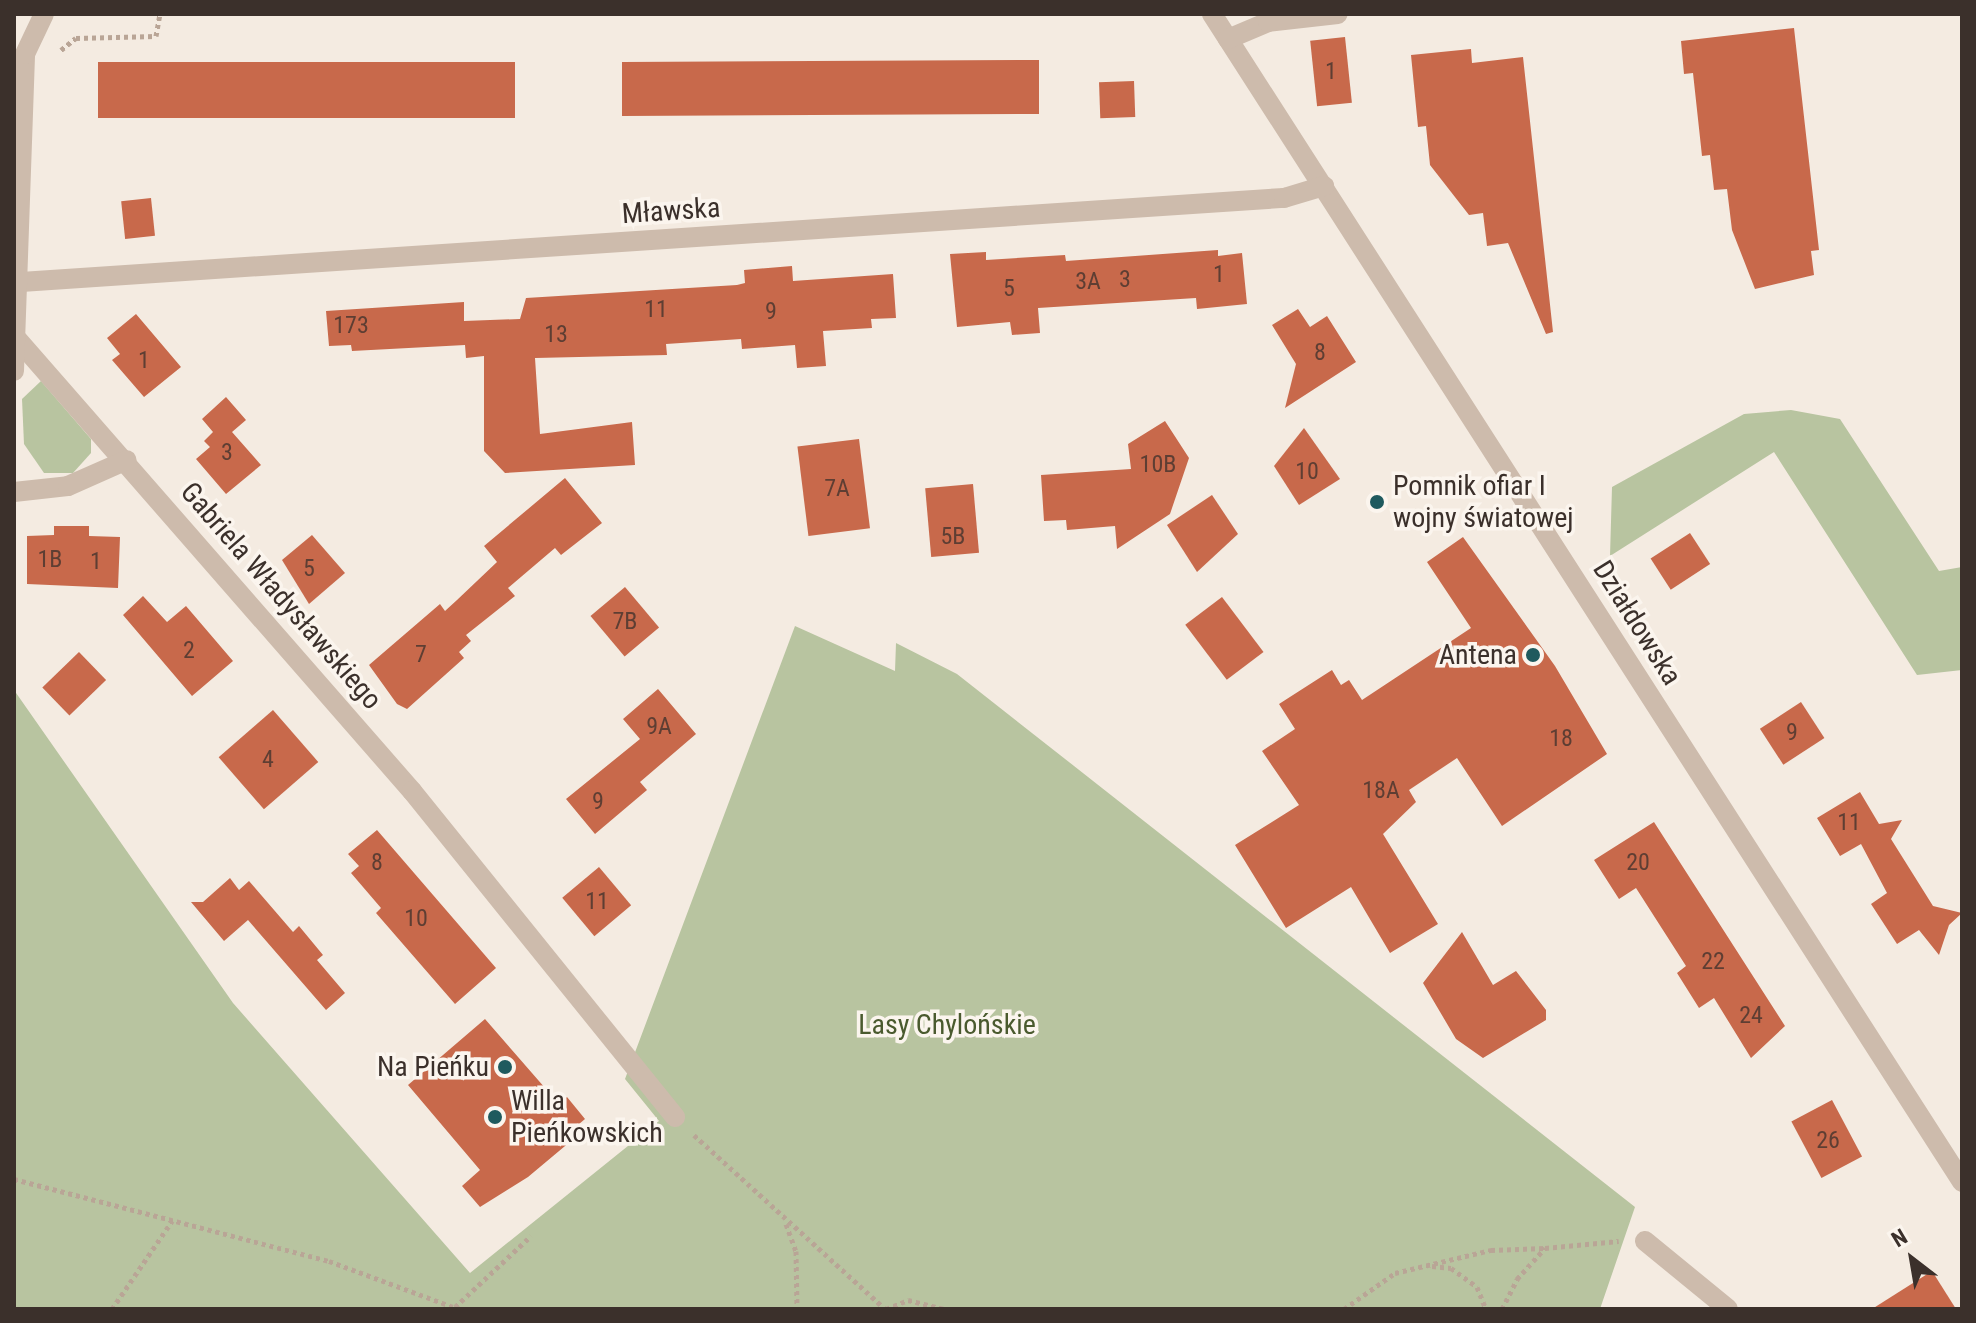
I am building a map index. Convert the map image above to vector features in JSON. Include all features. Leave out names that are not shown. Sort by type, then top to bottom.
[{"type":"street","points":[[14,371],[21,282],[25,54],[44,14]]},
{"type":"street","name":"Działdowska","points":[[1212,14],[1962,1182]]},
{"type":"street","points":[[1228,39],[1268,22],[1338,14]]},
{"type":"street","points":[[14,35],[25,54]]},
{"type":"street","name":"Mławska","points":[[21,282],[1284,198],[1324,186]]},
{"type":"street","name":"Gabriela Władysławskiego","points":[[18,340],[127,460],[412,791],[675,1117]]},
{"type":"street","points":[[14,492],[68,486],[127,460]]},
{"type":"street","points":[[1645,1241],[1728,1309]]},
{"type":"path","points":[[55,57],[76,38],[156,36],[160,14]]},
{"type":"path","points":[[675,1117],[786,1222],[886,1309],[908,1300],[945,1309]]},
{"type":"path","points":[[14,1179],[329,1261],[457,1308],[531,1236]]},
{"type":"path","points":[[112,1309],[172,1221]]},
{"type":"path","points":[[786,1222],[796,1251],[797,1309]]},
{"type":"path","points":[[1344,1309],[1395,1273],[1491,1250],[1545,1248],[1586,1240],[1645,1241]]},
{"type":"path","points":[[1502,1309],[1517,1279],[1545,1248]]},
{"type":"path","points":[[1427,1265],[1451,1268],[1477,1287],[1486,1309]]},
{"type":"green space","points":[[41,381],[91,439],[91,453],[73,473],[44,473],[24,444],[22,399]]},
{"type":"green space","points":[[1791,410],[1840,419],[1939,571],[1962,567],[1962,670],[1917,675],[1774,452],[1610,556],[1612,487],[1744,414]]},
{"type":"green space","name":"Lasy Chylońskie","points":[[795,626],[895,671],[896,643],[957,674],[1635,1207],[1600,1309],[14,1309],[14,690],[233,1003],[470,1273],[659,1121],[625,1079]]},
{"type":"building","points":[[1794,28],[1819,250],[1811,251],[1814,275],[1755,289],[1732,230],[1727,189],[1714,190],[1710,155],[1702,156],[1693,73],[1684,74],[1681,41]]},
{"type":"building","points":[[1345,37],[1352,103],[1317,106],[1310,41]]},
{"type":"building","points":[[1471,49],[1472,63],[1523,57],[1553,332],[1546,334],[1508,243],[1487,246],[1483,213],[1469,215],[1430,165],[1426,126],[1418,127],[1411,55]]},
{"type":"building","points":[[1039,60],[1039,114],[622,116],[622,62]]},
{"type":"building","points":[[98,62],[515,62],[515,118],[98,118]]},
{"type":"building","points":[[1134,81],[1135,117],[1100,118],[1099,82]]},
{"type":"building","points":[[151,198],[155,236],[125,239],[121,201]]},
{"type":"building","points":[[1218,250],[1218,256],[1242,253],[1247,304],[1197,309],[1196,298],[1038,308],[1040,333],[1012,335],[1010,322],[957,327],[950,254],[986,252],[986,260],[1065,255],[1066,261]]},
{"type":"building","points":[[792,266],[793,281],[893,274],[896,318],[871,319],[872,328],[823,331],[826,366],[797,368],[795,345],[742,349],[741,339],[666,344],[667,355],[535,358],[540,434],[632,422],[635,465],[505,473],[484,451],[484,356],[466,358],[465,345],[352,351],[351,345],[329,346],[326,311],[464,302],[464,321],[520,319],[526,298],[737,285],[745,283],[744,270]]},
{"type":"building","points":[[1298,309],[1310,327],[1327,316],[1356,362],[1285,408],[1296,364],[1272,325]]},
{"type":"building","points":[[136,314],[181,367],[144,397],[112,360],[120,354],[107,338]]},
{"type":"building","points":[[226,397],[246,420],[232,432],[261,465],[226,494],[196,459],[210,447],[204,441],[213,432],[202,419]]},
{"type":"building","points":[[1165,421],[1189,458],[1170,514],[1117,549],[1115,526],[1067,530],[1066,520],[1044,521],[1041,475],[1131,469],[1128,444]]},
{"type":"building","points":[[1304,428],[1340,479],[1299,505],[1274,466]]},
{"type":"building","points":[[859,439],[870,528],[808,536],[797,447]]},
{"type":"building","points":[[565,478],[602,523],[561,555],[555,548],[508,588],[515,596],[466,635],[471,641],[459,652],[464,658],[407,709],[397,704],[369,665],[440,604],[445,611],[497,562],[484,546]]},
{"type":"building","points":[[973,484],[979,553],[931,557],[925,488]]},
{"type":"building","points":[[1212,495],[1238,534],[1197,572],[1167,525]]},
{"type":"building","points":[[54,526],[89,526],[89,536],[120,537],[118,588],[27,584],[27,536],[54,535]]},
{"type":"building","points":[[1690,533],[1710,564],[1671,590],[1651,559]]},
{"type":"building","points":[[312,535],[345,573],[309,604],[282,560]]},
{"type":"building","points":[[1463,537],[1555,666],[1607,754],[1502,826],[1457,758],[1409,790],[1416,802],[1383,834],[1438,924],[1390,953],[1351,887],[1286,928],[1235,845],[1299,805],[1262,751],[1295,729],[1279,704],[1332,670],[1341,685],[1349,680],[1362,700],[1471,628],[1427,562]]},
{"type":"building","points":[[625,587],[659,628],[625,657],[591,616]]},
{"type":"building","points":[[143,596],[167,622],[186,606],[233,661],[192,696],[123,615]]},
{"type":"building","points":[[1222,597],[1264,652],[1227,680],[1185,625]]},
{"type":"building","points":[[79,652],[106,680],[69,715],[42,687]]},
{"type":"building","points":[[658,689],[696,734],[640,782],[647,790],[595,834],[566,799],[640,739],[623,719]]},
{"type":"building","points":[[1801,702],[1824,738],[1783,765],[1760,729]]},
{"type":"building","points":[[273,710],[318,762],[264,809],[219,757]]},
{"type":"building","points":[[1860,792],[1879,824],[1902,820],[1891,839],[1933,906],[1962,913],[1949,925],[1939,955],[1919,930],[1897,944],[1871,904],[1887,893],[1861,844],[1840,856],[1817,818]]},
{"type":"building","points":[[1654,822],[1785,1026],[1751,1058],[1714,998],[1699,1008],[1677,973],[1686,966],[1636,888],[1619,899],[1594,860]]},
{"type":"building","points":[[377,830],[496,968],[455,1004],[376,913],[381,908],[351,873],[359,866],[348,854]]},
{"type":"building","points":[[599,867],[631,905],[594,936],[562,898]]},
{"type":"building","points":[[230,878],[239,890],[249,881],[293,932],[299,926],[323,955],[317,960],[345,993],[326,1010],[248,920],[224,941],[191,902],[203,902]]},
{"type":"building","points":[[1462,932],[1493,985],[1516,971],[1546,1010],[1546,1020],[1483,1058],[1456,1039],[1423,983]]},
{"type":"building","points":[[485,1019],[559,1104],[567,1097],[585,1119],[566,1135],[571,1141],[528,1177],[480,1207],[462,1186],[480,1170],[408,1085]]},
{"type":"building","points":[[1832,1100],[1862,1157],[1821,1178],[1791,1122]]},
{"type":"building","points":[[1932,1271],[1956,1309],[1872,1309]]},
{"type":"place","name":"Pomnik ofiar I wojny światowej","points":[[1377,502]]},
{"type":"place","name":"Antena","points":[[1533,655]]},
{"type":"place","name":"Na Pieńku","points":[[505,1067]]},
{"type":"place","name":"Willa Pieńkowskich","points":[[495,1117]]}]
